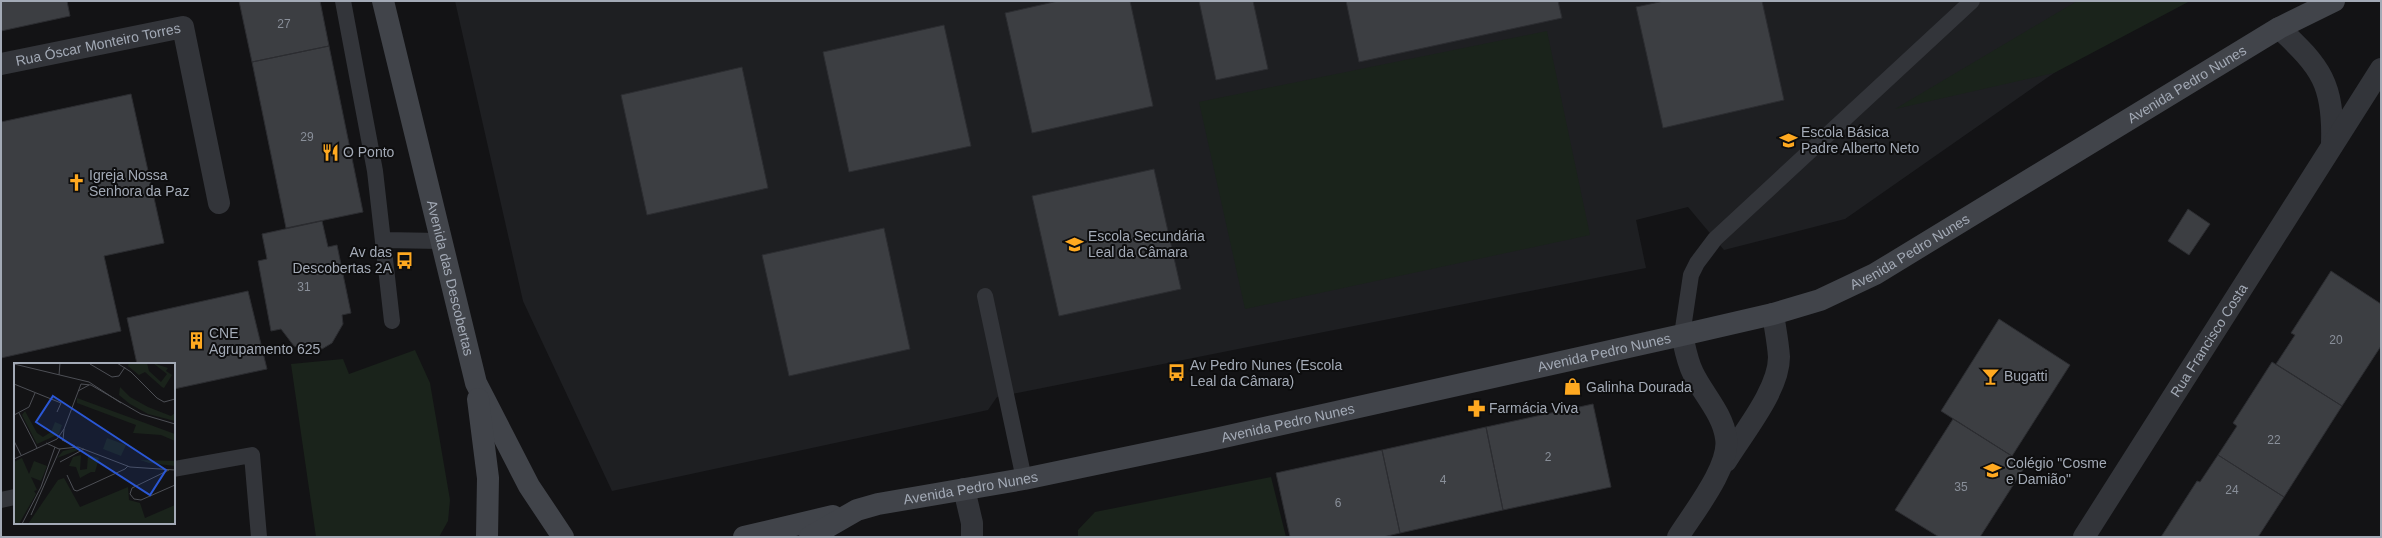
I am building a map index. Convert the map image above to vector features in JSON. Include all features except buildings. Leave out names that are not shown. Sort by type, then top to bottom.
[{"type":"street","name":"Avenida das Descobertas","points":[[383,1],[476,384],[529,486],[563,537]]},
{"type":"street","name":"Avenida Pedro Nunes","points":[[810,537],[857,510],[878,504],[1024,479],[1214,440],[1773,314],[1820,300],[1876,274],[2279,28],[2334,1]]},
{"type":"street","name":"Rua Óscar Monteiro Torres","points":[[1,64],[183,27],[219,203]]},
{"type":"street","points":[[2279,28],[2316,66],[2326,84],[2333,116],[2332,143]]},
{"type":"street","name":"Rua Francisco Costa","points":[[2084,537],[2332,143],[2381,69]]},
{"type":"street","points":[[1678,537],[1769,393],[1776,374],[1779,358],[1773,314]]},
{"type":"street","points":[[1682,335],[1686,355],[1693,374],[1722,424],[1726,438],[1726,451],[1718,472]]},
{"type":"street","points":[[476,384],[488,478],[487,537]]},
{"type":"street","points":[[964,489],[972,523],[972,537]]},
{"type":"street","points":[[744,537],[857,510]]},
{"type":"lane","points":[[343,1],[375,171],[392,321]]},
{"type":"lane","points":[[1682,335],[1691,275],[1715,239],[1972,1]]},
{"type":"lane","points":[[383,240],[441,241]]},
{"type":"lane","points":[[985,296],[1024,479]]},
{"type":"lane","points":[[175,469],[252,455],[259,537]]},
{"type":"lane","points":[[1,500],[14,497]]},
{"type":"shaded area","name":"Escola Secundária Leal da Câmara","points":[[455,1],[2161,1],[2054,73],[1845,219],[1724,250],[1688,207],[1636,220],[1646,268],[997,397],[988,410],[612,491],[523,301]]},
{"type":"shaded area","points":[[2077,1],[2190,1],[2054,73],[1895,109]]},
{"type":"shaded area","points":[[1547,31],[1590,235],[1245,309],[1199,102]]},
{"type":"shaded area","points":[[415,350],[430,383],[450,500],[448,521],[439,537],[316,537],[291,364],[343,359],[349,374]]},
{"type":"shaded area","points":[[1271,477],[1286,537],[1078,537],[1078,530],[1095,512]]},
{"type":"place","name":"Escola Básica Padre Alberto Neto","points":[[1788,140]]},
{"type":"place","name":"O Ponto","points":[[330,152]]},
{"type":"place","name":"Igreja Nossa Senhora da Paz","points":[[76,183]]},
{"type":"place","name":"Escola Secundária Leal da Câmara","points":[[1075,244]]},
{"type":"place","name":"Av das Descobertas 2A","points":[[405,260]]},
{"type":"place","name":"CNE Agrupamento 625","points":[[196,341]]},
{"type":"place","name":"Av Pedro Nunes (Escola Leal da Câmara)","points":[[1177,373]]},
{"type":"place","name":"Bugatti","points":[[1991,376]]},
{"type":"place","name":"Galinha Dourada","points":[[1573,387]]},
{"type":"place","name":"Farmácia Viva","points":[[1476,408]]},
{"type":"place","name":"Colégio \"Cosme e Damião\"","points":[[1993,471]]}]
